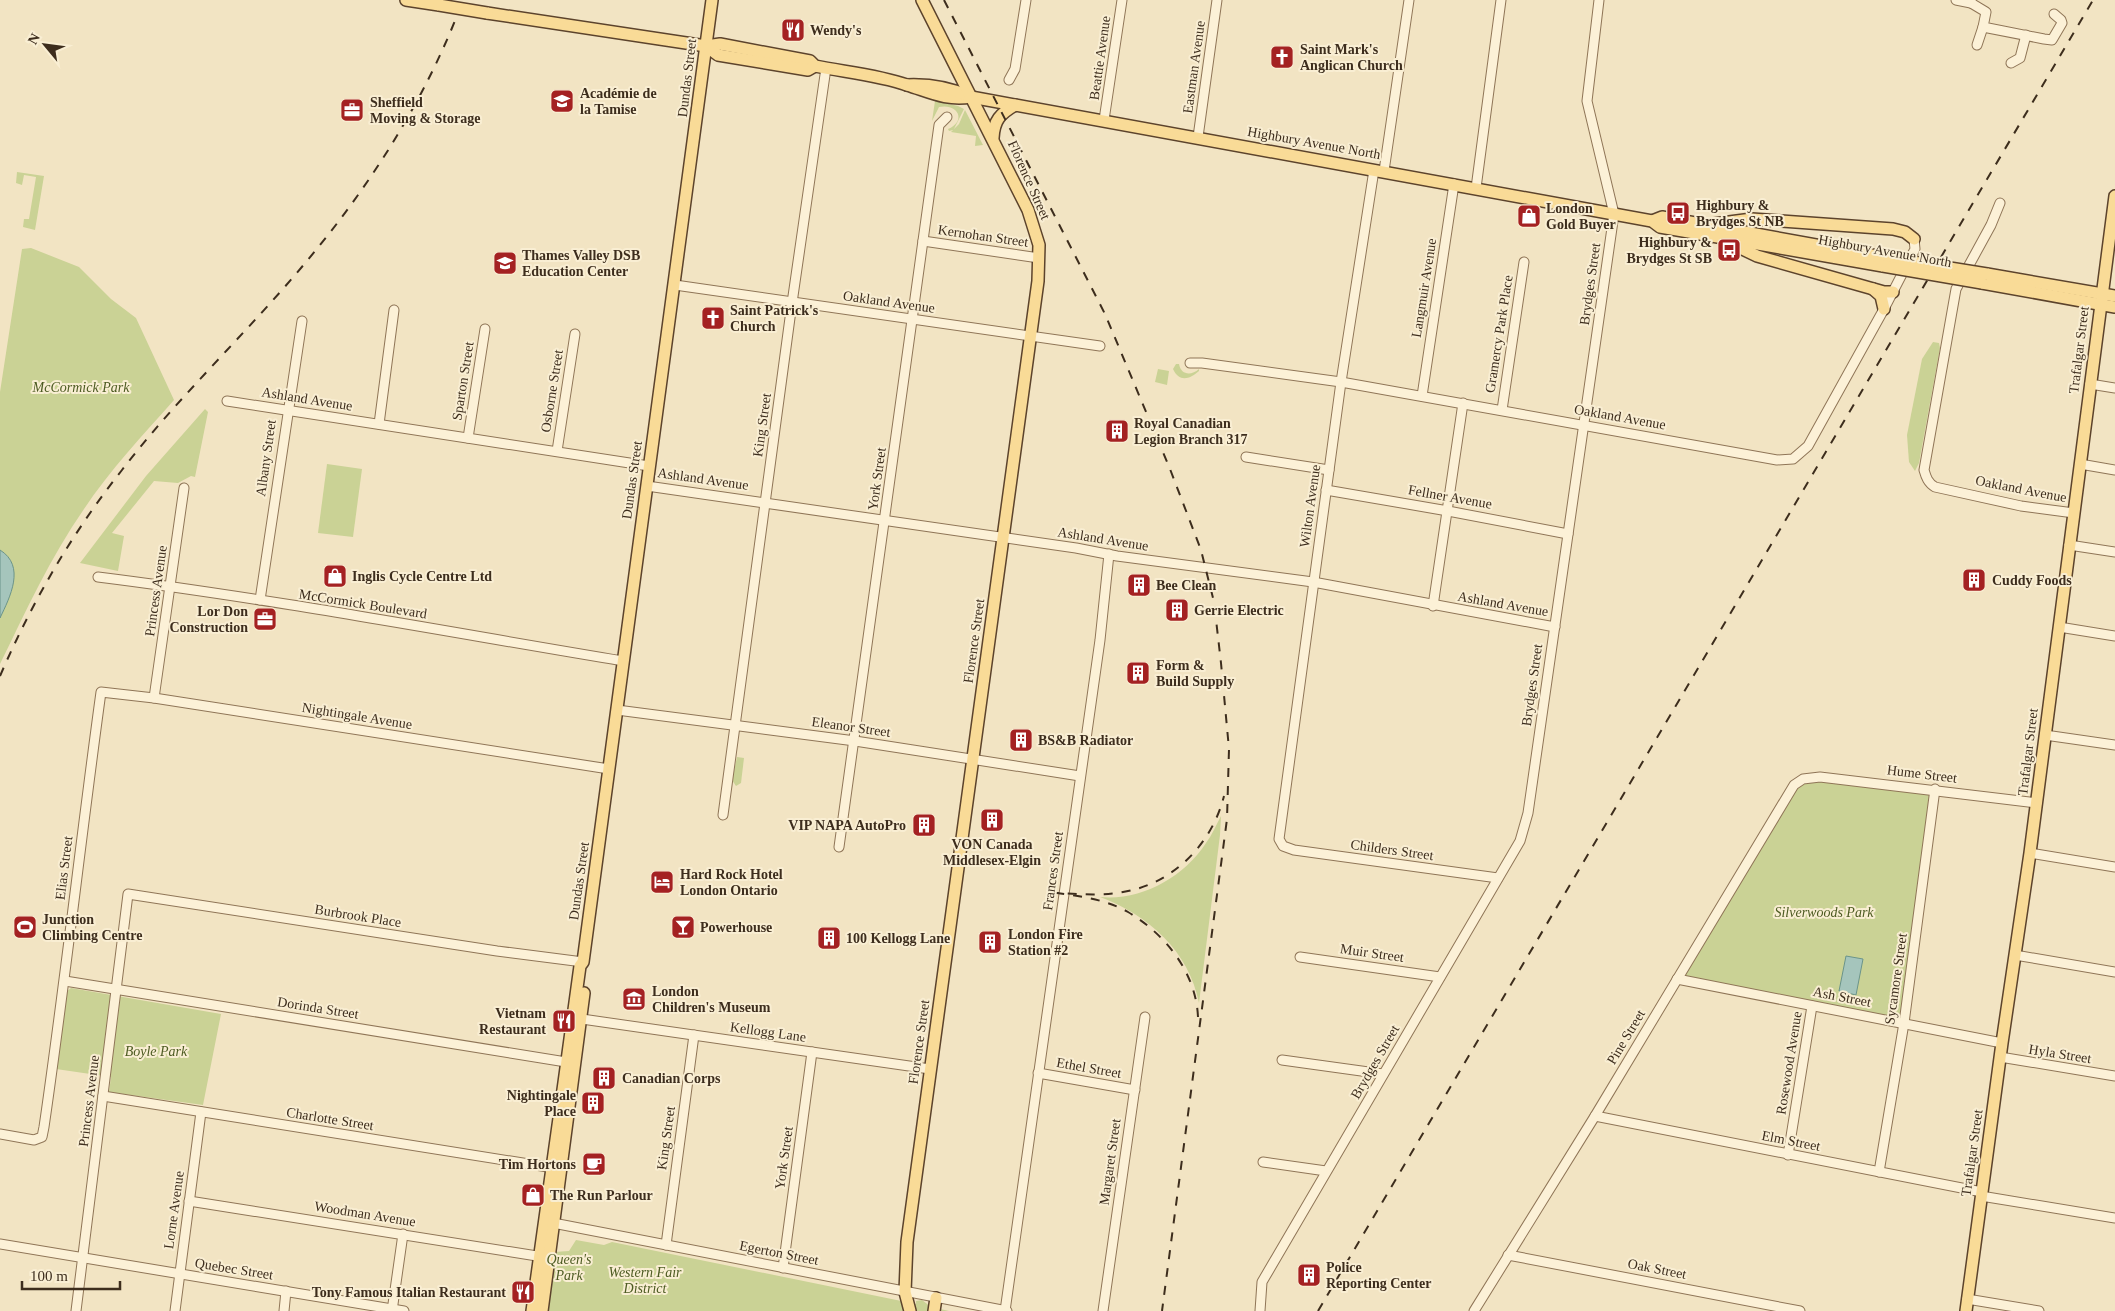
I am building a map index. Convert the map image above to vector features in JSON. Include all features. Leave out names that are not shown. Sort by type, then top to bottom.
[{"type":"main road","name":"Highbury Avenue North","points":[[406,0],[706,46],[720,44],[797,58],[810,61],[821,67],[906,84],[929,84],[953,89],[971,97],[1652,221],[1660,227],[1885,262],[2101,299],[2115,307]]},
{"type":"main road","name":"Dundas Street","points":[[542,1311],[558,1118],[566,1062],[577,1019],[586,966],[583,963],[712,0]]},
{"type":"main road","name":"Florence Street","points":[[910,1311],[906,1292],[907,1242],[972,759],[1004,538],[1038,281],[1040,245],[1028,210],[922,0]]},
{"type":"main road","points":[[993,138],[997,118],[1015,105]]},
{"type":"main road","name":"Trafalgar Street","points":[[1966,1311],[2037,803],[2115,196]]},
{"type":"main road","name":"Highbury Avenue North","points":[[1652,221],[1662,217],[1885,262]]},
{"type":"main road","points":[[1706,226],[1752,218],[1893,229],[1905,232],[1914,239]]},
{"type":"main road","points":[[1721,238],[1757,256],[1884,292],[1892,292]]},
{"type":"main road","points":[[1873,289],[1881,296],[1884,309]]},
{"type":"main road","name":"Highbury Avenue North","points":[[2101,299],[2115,296]]},
{"type":"main road","name":"Dundas Street","points":[[532,1311],[550,1222],[572,1084],[577,1019]]},
{"type":"main road","points":[[566,1062],[570,1067],[569,1081],[572,1084]]},
{"type":"main road","points":[[934,1311],[936,1298]]},
{"type":"street","points":[[1009,80],[1015,68],[1026,0]]},
{"type":"street","name":"Beattie Avenue","points":[[1104,120],[1122,0]]},
{"type":"street","name":"Eastman Avenue","points":[[1198,137],[1217,0]]},
{"type":"street","name":"Wilton Avenue","points":[[1282,846],[1279,839],[1281,820],[1341,382],[1409,0]]},
{"type":"street","points":[[1476,188],[1501,0]]},
{"type":"street","name":"Brydges Street","points":[[1260,1311],[1262,1282],[1520,841],[1528,813],[1614,214],[1586,101],[1599,0]]},
{"type":"street","points":[[1956,0],[1971,1],[1986,12],[1977,45]]},
{"type":"street","points":[[1983,26],[2052,40],[2062,23],[2054,14]]},
{"type":"street","points":[[2011,63],[2020,58],[2026,34]]},
{"type":"street","name":"King Street","points":[[723,814],[766,502],[821,67]]},
{"type":"street","name":"York Street","points":[[839,847],[939,125],[947,117]]},
{"type":"street","name":"Langmuir Avenue","points":[[1422,396],[1454,184]]},
{"type":"street","name":"Oakland Avenue","points":[[2000,203],[1991,225],[1956,289],[1924,470],[1925,476],[1935,486],[2021,506],[2074,513]]},
{"type":"street","name":"Oakland Avenue","points":[[1190,363],[1341,382],[1777,460],[1793,459],[1808,446],[1884,309],[1915,249],[1914,239]]},
{"type":"street","name":"Kernohan Street","points":[[923,241],[1039,258]]},
{"type":"street","name":"Gramercy Park Place","points":[[1502,410],[1524,262]]},
{"type":"street","name":"Oakland Avenue","points":[[675,285],[1100,346]]},
{"type":"street","points":[[379,424],[394,310]]},
{"type":"street","name":"Albany Street","points":[[260,600],[287,410],[302,321]]},
{"type":"street","name":"Sparton Street","points":[[468,438],[485,329]]},
{"type":"street","name":"Osborne Street","points":[[557,451],[575,334]]},
{"type":"street","points":[[2090,384],[2115,388]]},
{"type":"street","name":"Ashland Avenue","points":[[226,401],[649,466]]},
{"type":"street","points":[[1433,606],[1463,403]]},
{"type":"street","points":[[1246,457],[1329,470]]},
{"type":"street","points":[[2080,464],[2115,470]]},
{"type":"street","name":"Ashland Avenue","points":[[647,486],[1313,582],[1554,628]]},
{"type":"street","name":"Princess Avenue","points":[[154,698],[184,488]]},
{"type":"street","name":"Fellner Avenue","points":[[1326,490],[1568,534]]},
{"type":"street","points":[[2069,545],[2115,552]]},
{"type":"street","name":"Frances Street","points":[[1006,1311],[1100,640],[1109,554]]},
{"type":"street","name":"McCormick Boulevard","points":[[98,578],[170,586],[260,600],[623,661]]},
{"type":"street","points":[[2059,628],[2115,636]]},
{"type":"street","name":"Nightingale Avenue","points":[[101,692],[154,698],[609,769]]},
{"type":"street","name":"Elias Street","points":[[0,1134],[34,1140],[42,1137],[65,981],[77,869],[101,692]]},
{"type":"street","name":"Eleanor Street","points":[[617,710],[855,742],[1080,776]]},
{"type":"street","points":[[2045,735],[2115,745]]},
{"type":"street","name":"Hume Street","points":[[1803,779],[1822,777],[2037,803]]},
{"type":"street","name":"Pine Street","points":[[1474,1311],[1595,1116],[1785,800],[1794,786],[1803,779]]},
{"type":"street","name":"Sycamore Street","points":[[1879,1172],[1904,1024],[1936,790]]},
{"type":"street","name":"Childers Street","points":[[1282,846],[1294,850],[1498,878]]},
{"type":"street","points":[[2030,853],[2115,868]]},
{"type":"street","name":"Princess Avenue","points":[[76,1311],[128,894]]},
{"type":"street","name":"Burbrook Place","points":[[128,894],[583,963]]},
{"type":"street","points":[[2015,955],[2115,972]]},
{"type":"street","name":"Muir Street","points":[[1300,957],[1440,977]]},
{"type":"street","name":"Ash Street","points":[[1677,979],[2002,1043]]},
{"type":"street","name":"Dorinda Street","points":[[65,981],[566,1062]]},
{"type":"street","name":"Rosewood Avenue","points":[[1788,1155],[1812,1006]]},
{"type":"street","name":"Margaret Street","points":[[1103,1311],[1145,1016]]},
{"type":"street","name":"Kellogg Lane","points":[[577,1019],[930,1069]]},
{"type":"street","name":"King Street","points":[[666,1245],[694,1036]]},
{"type":"street","name":"York Street","points":[[783,1268],[812,1052]]},
{"type":"street","name":"Hyla Street","points":[[2000,1057],[2115,1076]]},
{"type":"street","points":[[1282,1060],[1383,1074]]},
{"type":"street","name":"Ethel Street","points":[[1038,1073],[1135,1090]]},
{"type":"street","name":"Charlotte Street","points":[[103,1096],[554,1168]]},
{"type":"street","name":"Lorne Avenue","points":[[175,1311],[201,1112]]},
{"type":"street","name":"Elm Street","points":[[1595,1116],[1982,1194],[2115,1218]]},
{"type":"street","points":[[1263,1162],[1326,1171]]},
{"type":"street","name":"Woodman Avenue","points":[[190,1200],[537,1256]]},
{"type":"street","name":"Egerton Street","points":[[550,1222],[1006,1311]]},
{"type":"street","points":[[392,1310],[403,1234]]},
{"type":"street","name":"Quebec Street","points":[[0,1244],[404,1311]]},
{"type":"street","name":"Oak Street","points":[[1508,1255],[1800,1311]]},
{"type":"street","points":[[284,1311],[286,1291]]},
{"type":"street","points":[[1968,1299],[2039,1311]]},
{"type":"green space","points":[[935,101],[964,109],[954,129],[959,124],[965,110],[983,145],[975,146],[976,136],[951,132],[953,130],[949,131],[948,129],[954,126],[959,117],[955,110],[951,108],[946,106],[939,107],[932,121]]},
{"type":"green space","points":[[17,172],[44,176],[35,230],[23,227],[24,219],[29,219],[36,177],[24,175],[22,185],[16,183]]},
{"type":"green space","name":"McCormick Park","points":[[31,248],[79,267],[111,299],[136,318],[174,400],[94,495],[60,546],[0,664],[0,392],[22,249]]},
{"type":"green space","points":[[1933,342],[1939,343],[1940,348],[1919,463],[1915,471],[1909,462],[1907,435],[1922,359]]},
{"type":"green space","points":[[1176,364],[1179,364],[1180,368],[1187,373],[1193,373],[1199,369],[1199,371],[1188,378],[1181,378],[1173,369]]},
{"type":"green space","points":[[1158,369],[1169,371],[1167,385],[1155,382]]},
{"type":"green space","points":[[205,409],[208,412],[195,477],[191,476],[178,483],[154,481],[112,533],[124,536],[118,571],[80,563],[146,476]]},
{"type":"green space","points":[[327,464],[362,469],[353,537],[318,533]]},
{"type":"green space","points":[[737,757],[744,758],[741,783],[736,786],[732,780]]},
{"type":"green space","name":"Silverwoods Park","points":[[1822,777],[1935,789],[1901,1018],[1679,978],[1795,790],[1806,782]]},
{"type":"green space","points":[[1221,816],[1199,1003],[1194,984],[1186,967],[1164,937],[1134,914],[1100,897],[1131,895],[1160,885],[1173,877],[1197,856]]},
{"type":"green space","name":"Boyle Park","points":[[71,988],[221,1014],[203,1105],[109,1092],[111,1077],[56,1069],[65,993]]},
{"type":"green space","name":"Western Fair District","points":[[576,1240],[604,1245],[612,1242],[916,1304],[916,1301],[922,1300],[931,1307],[949,1311],[546,1311],[554,1252],[569,1251]]},
{"type":"water","points":[[0,550],[8,557],[12,564],[14,582],[0,618]]},
{"type":"water","points":[[1846,956],[1863,959],[1856,995],[1839,991]]},
{"type":"railway","points":[[0,676],[39,595],[86,518],[166,417],[306,262],[330,233],[375,170],[396,138],[433,70],[463,0]]},
{"type":"railway","points":[[944,0],[1105,314],[1170,469],[1201,550],[1214,602],[1229,749],[1227,819],[1162,1311]]},
{"type":"railway","points":[[1318,1311],[2093,0]]},
{"type":"railway","points":[[1198,1017],[1196,1000],[1185,970],[1166,943],[1154,931],[1128,912],[1111,904],[1057,893],[1123,892],[1141,888],[1174,871],[1200,845],[1218,814],[1224,796]]},
{"type":"place","name":"Wendy's","points":[[793,30]]},
{"type":"place","name":"Saint Mark's Anglican Church","points":[[1282,57]]},
{"type":"place","name":"Académie de la Tamise","points":[[562,101]]},
{"type":"place","name":"Sheffield Moving & Storage","points":[[352,110]]},
{"type":"place","name":"Highbury & Brydges St NB","points":[[1678,213]]},
{"type":"place","name":"London Gold Buyer","points":[[1529,216]]},
{"type":"place","name":"Highbury & Brydges St SB","points":[[1729,250]]},
{"type":"place","name":"Thames Valley DSB Education Center","points":[[505,263]]},
{"type":"place","name":"Saint Patrick's Church","points":[[713,318]]},
{"type":"place","name":"Royal Canadian Legion Branch 317","points":[[1117,431]]},
{"type":"place","name":"Inglis Cycle Centre Ltd","points":[[335,576]]},
{"type":"place","name":"Cuddy Foods","points":[[1974,580]]},
{"type":"place","name":"Bee Clean","points":[[1139,585]]},
{"type":"place","name":"Gerrie Electric","points":[[1177,610]]},
{"type":"place","name":"Lor Don Construction","points":[[265,619]]},
{"type":"place","name":"Form & Build Supply","points":[[1138,673]]},
{"type":"place","name":"BS&B Radiator","points":[[1021,740]]},
{"type":"place","name":"VON Canada Middlesex-Elgin","points":[[992,820]]},
{"type":"place","name":"VIP NAPA AutoPro","points":[[924,825]]},
{"type":"place","name":"Hard Rock Hotel London Ontario","points":[[662,882]]},
{"type":"place","name":"Junction Climbing Centre","points":[[25,927]]},
{"type":"place","name":"Powerhouse","points":[[683,927]]},
{"type":"place","name":"100 Kellogg Lane","points":[[829,938]]},
{"type":"place","name":"London Fire Station #2","points":[[990,942]]},
{"type":"place","name":"London Children's Museum","points":[[634,999]]},
{"type":"place","name":"Vietnam Restaurant","points":[[564,1021]]},
{"type":"place","name":"Canadian Corps","points":[[604,1078]]},
{"type":"place","name":"Nightingale Place","points":[[593,1103]]},
{"type":"place","name":"Tim Hortons","points":[[594,1164]]},
{"type":"place","name":"The Run Parlour","points":[[533,1195]]},
{"type":"place","name":"Police Reporting Center","points":[[1309,1275]]},
{"type":"place","name":"Tony Famous Italian Restaurant","points":[[523,1292]]},
{"type":"park label","name":"Queen's Park","points":[[569,1268]]}]
